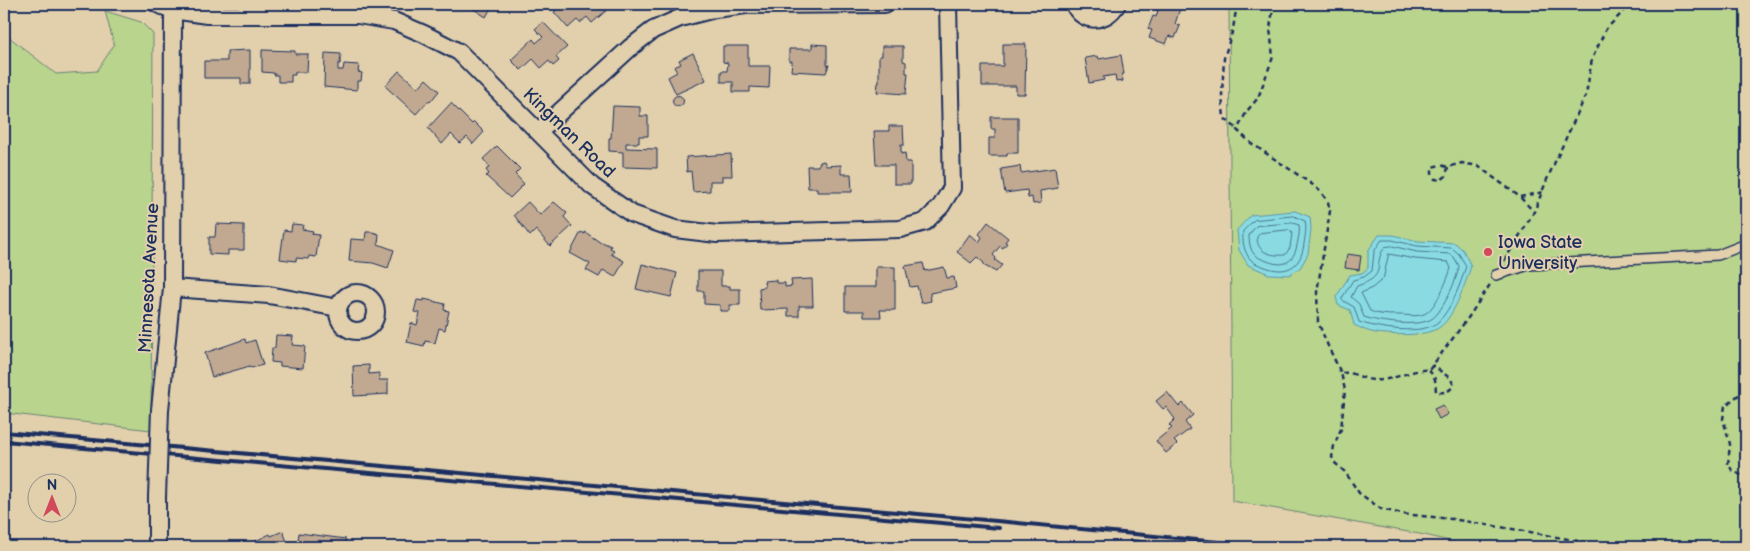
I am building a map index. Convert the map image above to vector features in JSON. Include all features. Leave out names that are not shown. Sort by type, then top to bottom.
[{"type":"street","name":"Kingman Road","points":[[157,4],[173,10],[207,15],[358,15],[394,21],[459,52],[592,186],[632,214],[675,229],[717,234],[900,229],[925,222],[941,206],[952,188],[948,4]]},
{"type":"street","points":[[538,131],[631,47],[653,30],[680,18],[715,9],[746,5],[885,4]]},
{"type":"street","points":[[1074,4],[1080,13],[1086,17],[1101,19],[1113,11],[1116,4]]},
{"type":"street","name":"Minnesota Avenue","points":[[157,547],[160,410],[172,288],[173,10]]},
{"type":"street","points":[[172,288],[269,295],[338,308]]},
{"type":"lane","points":[[1496,275],[1529,265],[1718,255],[1746,244]]},
{"type":"path","points":[[1237,4],[1233,29],[1224,58],[1222,95],[1224,118],[1251,143],[1321,192],[1328,202],[1330,211],[1316,303],[1318,322],[1341,373],[1345,390],[1341,429],[1332,457],[1334,462],[1345,472],[1359,493],[1381,509],[1402,514],[1452,519],[1610,547]]},
{"type":"path","points":[[1237,130],[1247,111],[1258,98],[1268,76],[1273,57],[1270,28],[1274,4]]},
{"type":"path","points":[[1428,370],[1468,318],[1534,212],[1586,95],[1592,59],[1606,29],[1631,4]]},
{"type":"path","points":[[1448,167],[1446,176],[1441,180],[1435,179],[1432,174],[1432,167],[1440,165],[1448,167],[1462,163],[1478,166],[1520,197],[1534,212]]},
{"type":"path","points":[[1520,197],[1543,192]]},
{"type":"path","points":[[1341,373],[1347,372],[1373,380],[1388,379],[1421,369],[1428,370],[1435,379],[1436,392],[1445,393],[1454,385],[1450,378],[1432,365]]},
{"type":"path","points":[[1746,389],[1725,406],[1723,419],[1730,444],[1728,464],[1732,470],[1746,478]]},
{"type":"green space","name":"Iowa State University","points":[[1229,4],[1746,4],[1746,547],[1474,547],[1425,535],[1232,501]]},
{"type":"green space","points":[[105,11],[141,22],[153,34],[151,430],[4,413],[4,33],[56,74],[97,71],[114,45]]},
{"type":"water","points":[[1295,211],[1310,217],[1311,229],[1308,254],[1300,268],[1289,275],[1269,274],[1248,265],[1239,250],[1237,230],[1251,215]]},
{"type":"water","points":[[1379,235],[1393,235],[1418,241],[1455,243],[1463,250],[1471,266],[1455,308],[1440,327],[1418,334],[1400,335],[1373,332],[1354,325],[1350,310],[1338,305],[1336,297],[1350,275],[1362,273],[1368,268],[1368,251]]},
{"type":"building","points":[[470,4],[493,4],[486,17],[472,8],[473,6]]},
{"type":"building","points":[[564,4],[604,4],[608,9],[592,23],[587,17],[580,23],[577,20],[568,28],[554,12]]},
{"type":"building","points":[[1153,4],[1181,5],[1175,24],[1180,26],[1175,38],[1169,36],[1166,44],[1149,38],[1152,30],[1148,29],[1153,16],[1156,17],[1158,11],[1152,8]]},
{"type":"building","points":[[543,22],[567,47],[556,57],[559,61],[553,66],[549,61],[541,68],[533,59],[521,70],[511,60],[533,39],[536,43],[543,37],[535,29]]},
{"type":"building","points":[[812,44],[827,45],[827,65],[829,65],[826,73],[791,71],[792,61],[789,61],[789,49],[812,49]]},
{"type":"building","points":[[1003,44],[1026,44],[1025,94],[1016,94],[1016,86],[982,86],[982,66],[1003,66]]},
{"type":"building","points":[[723,46],[748,46],[748,66],[770,66],[769,88],[750,87],[750,92],[733,92],[733,82],[721,82],[721,71],[727,71],[728,63],[723,62]]},
{"type":"building","points":[[882,46],[903,46],[903,61],[906,62],[906,73],[908,73],[906,94],[877,92],[879,56],[882,56]]},
{"type":"building","points":[[250,50],[250,84],[241,84],[241,78],[204,78],[204,61],[227,61],[227,51]]},
{"type":"building","points":[[262,50],[295,51],[295,54],[308,54],[307,72],[295,72],[295,75],[291,75],[291,82],[278,82],[278,75],[262,72]]},
{"type":"building","points":[[325,53],[341,54],[338,70],[343,70],[344,64],[359,65],[358,72],[362,73],[361,81],[357,81],[357,90],[324,87]]},
{"type":"building","points":[[693,53],[706,80],[676,94],[668,77],[677,72],[674,67],[681,64],[679,60]]},
{"type":"building","points":[[1121,55],[1124,74],[1122,74],[1123,81],[1116,82],[1115,75],[1103,77],[1104,80],[1089,83],[1085,58],[1098,56],[1099,59]]},
{"type":"building","points":[[399,71],[418,88],[426,79],[439,91],[416,114],[385,86]]},
{"type":"building","points":[[678,95],[684,101],[678,107],[672,101]]},
{"type":"building","points":[[451,103],[472,124],[474,122],[484,132],[473,144],[467,137],[460,143],[451,134],[442,144],[428,128]]},
{"type":"building","points":[[613,106],[640,107],[640,116],[648,116],[648,136],[639,136],[639,143],[626,143],[626,148],[657,149],[657,168],[623,167],[623,152],[609,151]]},
{"type":"building","points":[[991,117],[1018,117],[1018,153],[1007,153],[1007,156],[989,156],[989,138],[995,138],[995,129],[991,129]]},
{"type":"building","points":[[889,126],[903,126],[904,145],[901,145],[901,154],[905,153],[906,162],[911,162],[911,184],[894,184],[894,165],[876,165],[874,131],[889,131]]},
{"type":"building","points":[[497,146],[520,169],[515,174],[524,184],[510,198],[486,176],[489,174],[486,170],[490,167],[483,159]]},
{"type":"building","points":[[731,154],[732,176],[722,176],[722,181],[710,181],[710,191],[693,192],[691,171],[687,172],[686,157]]},
{"type":"building","points":[[824,161],[826,166],[841,165],[841,174],[851,174],[852,192],[817,192],[817,188],[808,188],[807,166],[818,166],[820,162]]},
{"type":"building","points":[[1020,166],[1021,173],[1055,168],[1058,188],[1040,191],[1041,203],[1033,204],[1032,197],[1028,198],[1027,190],[1005,193],[1001,169]]},
{"type":"building","points":[[528,202],[540,215],[554,202],[567,213],[564,217],[572,226],[550,246],[536,230],[530,236],[514,215]]},
{"type":"building","points":[[988,222],[1008,238],[1003,248],[1000,246],[993,255],[996,258],[995,260],[1002,265],[996,272],[983,265],[984,263],[977,257],[971,263],[957,252],[970,234],[979,242],[982,237],[979,234]]},
{"type":"building","points":[[216,224],[244,225],[244,250],[228,250],[228,255],[209,254],[209,237],[215,237]]},
{"type":"building","points":[[292,224],[303,225],[302,229],[313,231],[312,234],[319,235],[316,257],[309,256],[308,259],[296,258],[296,261],[280,259],[284,230],[291,231]]},
{"type":"building","points":[[366,232],[379,234],[378,244],[394,250],[388,268],[373,263],[349,261],[351,239],[365,240]]},
{"type":"building","points":[[581,232],[585,234],[585,232],[601,243],[611,246],[610,248],[614,250],[611,254],[624,261],[615,277],[603,270],[599,277],[586,270],[590,264],[570,253]]},
{"type":"building","points":[[1347,254],[1361,256],[1359,270],[1345,268]]},
{"type":"building","points":[[923,263],[925,271],[944,267],[947,278],[954,277],[956,288],[930,293],[931,301],[921,303],[917,286],[910,287],[905,266]]},
{"type":"building","points":[[642,264],[677,273],[671,297],[636,289]]},
{"type":"building","points":[[876,267],[895,267],[895,310],[880,310],[881,317],[864,317],[864,311],[845,311],[845,287],[876,287]]},
{"type":"building","points":[[698,271],[721,271],[721,286],[730,286],[730,289],[740,289],[740,305],[730,305],[730,311],[720,311],[720,305],[704,304],[704,291],[698,291]]},
{"type":"building","points":[[812,279],[813,306],[799,306],[799,316],[788,316],[788,309],[760,310],[759,288],[765,287],[764,281],[776,280],[776,283],[785,283],[785,287],[792,286],[791,280]]},
{"type":"building","points":[[424,299],[445,304],[444,310],[449,311],[445,330],[439,328],[435,343],[425,341],[424,346],[407,342],[411,323],[417,325],[420,313],[414,312],[417,300],[424,301]]},
{"type":"building","points":[[276,335],[293,336],[292,345],[305,346],[303,368],[280,366],[280,363],[271,362],[272,348],[275,348]]},
{"type":"building","points":[[245,339],[246,343],[255,340],[263,365],[251,368],[250,366],[212,377],[205,353]]},
{"type":"building","points":[[369,365],[369,374],[379,373],[379,380],[388,380],[388,394],[354,396],[353,366]]},
{"type":"building","points":[[1167,392],[1179,407],[1183,403],[1193,415],[1185,422],[1190,429],[1174,441],[1177,444],[1166,453],[1156,441],[1172,428],[1169,425],[1175,419],[1166,407],[1163,409],[1156,401]]},
{"type":"building","points":[[1443,405],[1448,414],[1439,419],[1434,409]]},
{"type":"building","points":[[283,531],[289,547],[245,546],[270,534],[271,536]]},
{"type":"building","points":[[299,533],[346,539],[344,547],[297,547]]},
{"type":"railway","points":[[4,432],[1271,547]]},
{"type":"railway","points":[[4,441],[999,528]]},
{"type":"railway","points":[[1131,541],[1193,547]]},
{"type":"place","name":"Iowa State University","points":[[1488,252]]}]
